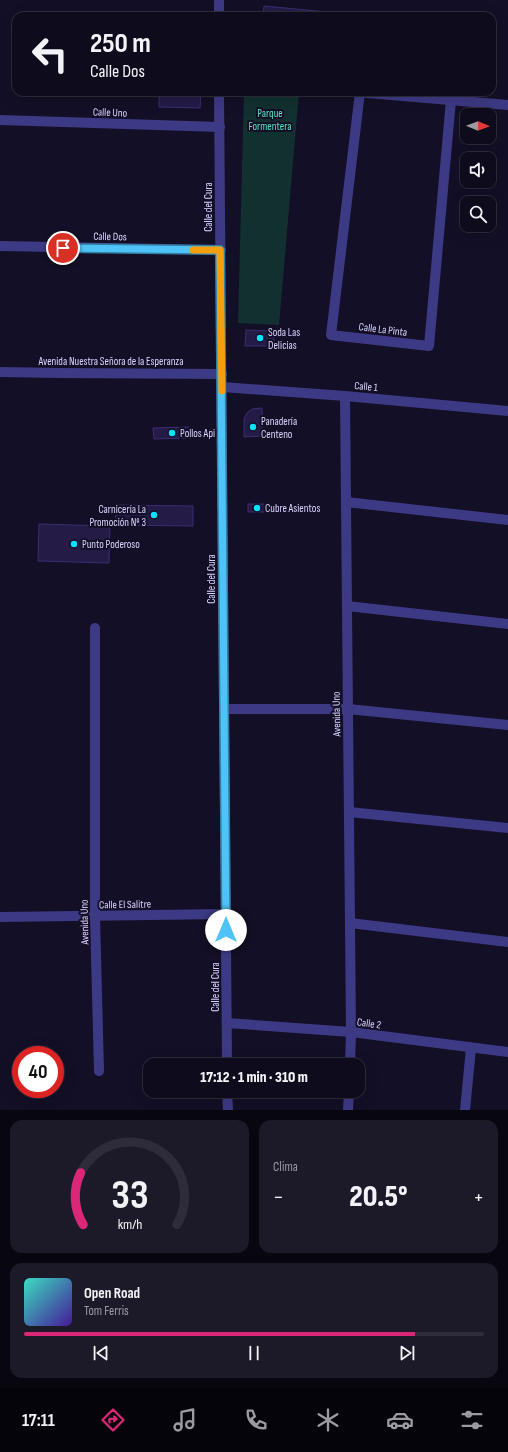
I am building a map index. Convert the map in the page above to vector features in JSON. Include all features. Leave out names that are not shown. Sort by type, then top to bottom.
[{"type":"street","points":[[219,0],[219,12]]},
{"type":"street","name":"Calle del Cura","points":[[219,96],[227,1058]]},
{"type":"street","name":"Calle La Pinta","points":[[360,96],[331,335],[429,346],[451,100]]},
{"type":"street","points":[[406,96],[508,105]]},
{"type":"street","name":"Calle Uno","points":[[0,120],[220,127]]},
{"type":"street","name":"Calle Dos","points":[[0,246],[220,250]]},
{"type":"street","name":"Avenida Nuestra Señora de la Esperanza","points":[[0,372],[68,374],[222,374]]},
{"type":"street","name":"Calle 1","points":[[222,387],[508,410]]},
{"type":"street","name":"Avenida Uno","points":[[345,396],[350,1058]]},
{"type":"street","points":[[346,502],[508,520]]},
{"type":"street","points":[[347,606],[508,624]]},
{"type":"street","name":"Avenida Uno","points":[[95,628],[96,917],[99,1071]]},
{"type":"street","points":[[224,709],[348,709],[508,725]]},
{"type":"street","points":[[349,812],[508,828]]},
{"type":"street","name":"Calle El Salitre","points":[[0,917],[96,917],[226,914]]},
{"type":"street","points":[[350,924],[508,942]]},
{"type":"street","name":"Calle 2","points":[[227,1023],[351,1032],[508,1052]]},
{"type":"street","points":[[464,1110],[471,1048]]},
{"type":"street","points":[[227,1098],[228,1110]]},
{"type":"street","points":[[348,1098],[348,1110]]},
{"type":"green space","name":"Parque Formentera","points":[[244,96],[299,96],[279,325],[238,323]]},
{"type":"building","points":[[264,6],[328,12],[263,12]]},
{"type":"building","points":[[159,96],[201,96],[200,108],[159,107]]},
{"type":"building","name":"Soda Las Delicias","points":[[246,330],[274,331],[274,346],[245,346]]},
{"type":"building","name":"Panadería Centeno","points":[[262,408],[263,436],[244,437],[244,419],[247,413],[252,409]]},
{"type":"building","name":"Pollos Api","points":[[189,427],[190,438],[154,439],[153,428]]},
{"type":"building","name":"Cubre Asientos","points":[[248,504],[266,504],[267,512],[248,512]]},
{"type":"building","name":"Carnicería La Promoción Nº 3","points":[[116,505],[193,506],[193,526],[115,525]]},
{"type":"building","name":"Punto Poderoso","points":[[39,524],[110,526],[109,563],[38,561]]},
{"type":"slow traffic","points":[[193,250],[220,250],[222,391]]},
{"type":"place","name":"Soda Las Delicias","points":[[260,338]]},
{"type":"place","name":"Panadería Centeno","points":[[253,427]]},
{"type":"place","name":"Pollos Api","points":[[172,433]]},
{"type":"place","name":"Cubre Asientos","points":[[257,508]]},
{"type":"place","name":"Carnicería La Promoción Nº 3","points":[[154,515]]},
{"type":"place","name":"Punto Poderoso","points":[[74,544]]},
{"type":"route","points":[[63,248],[220,250],[226,930]]}]
